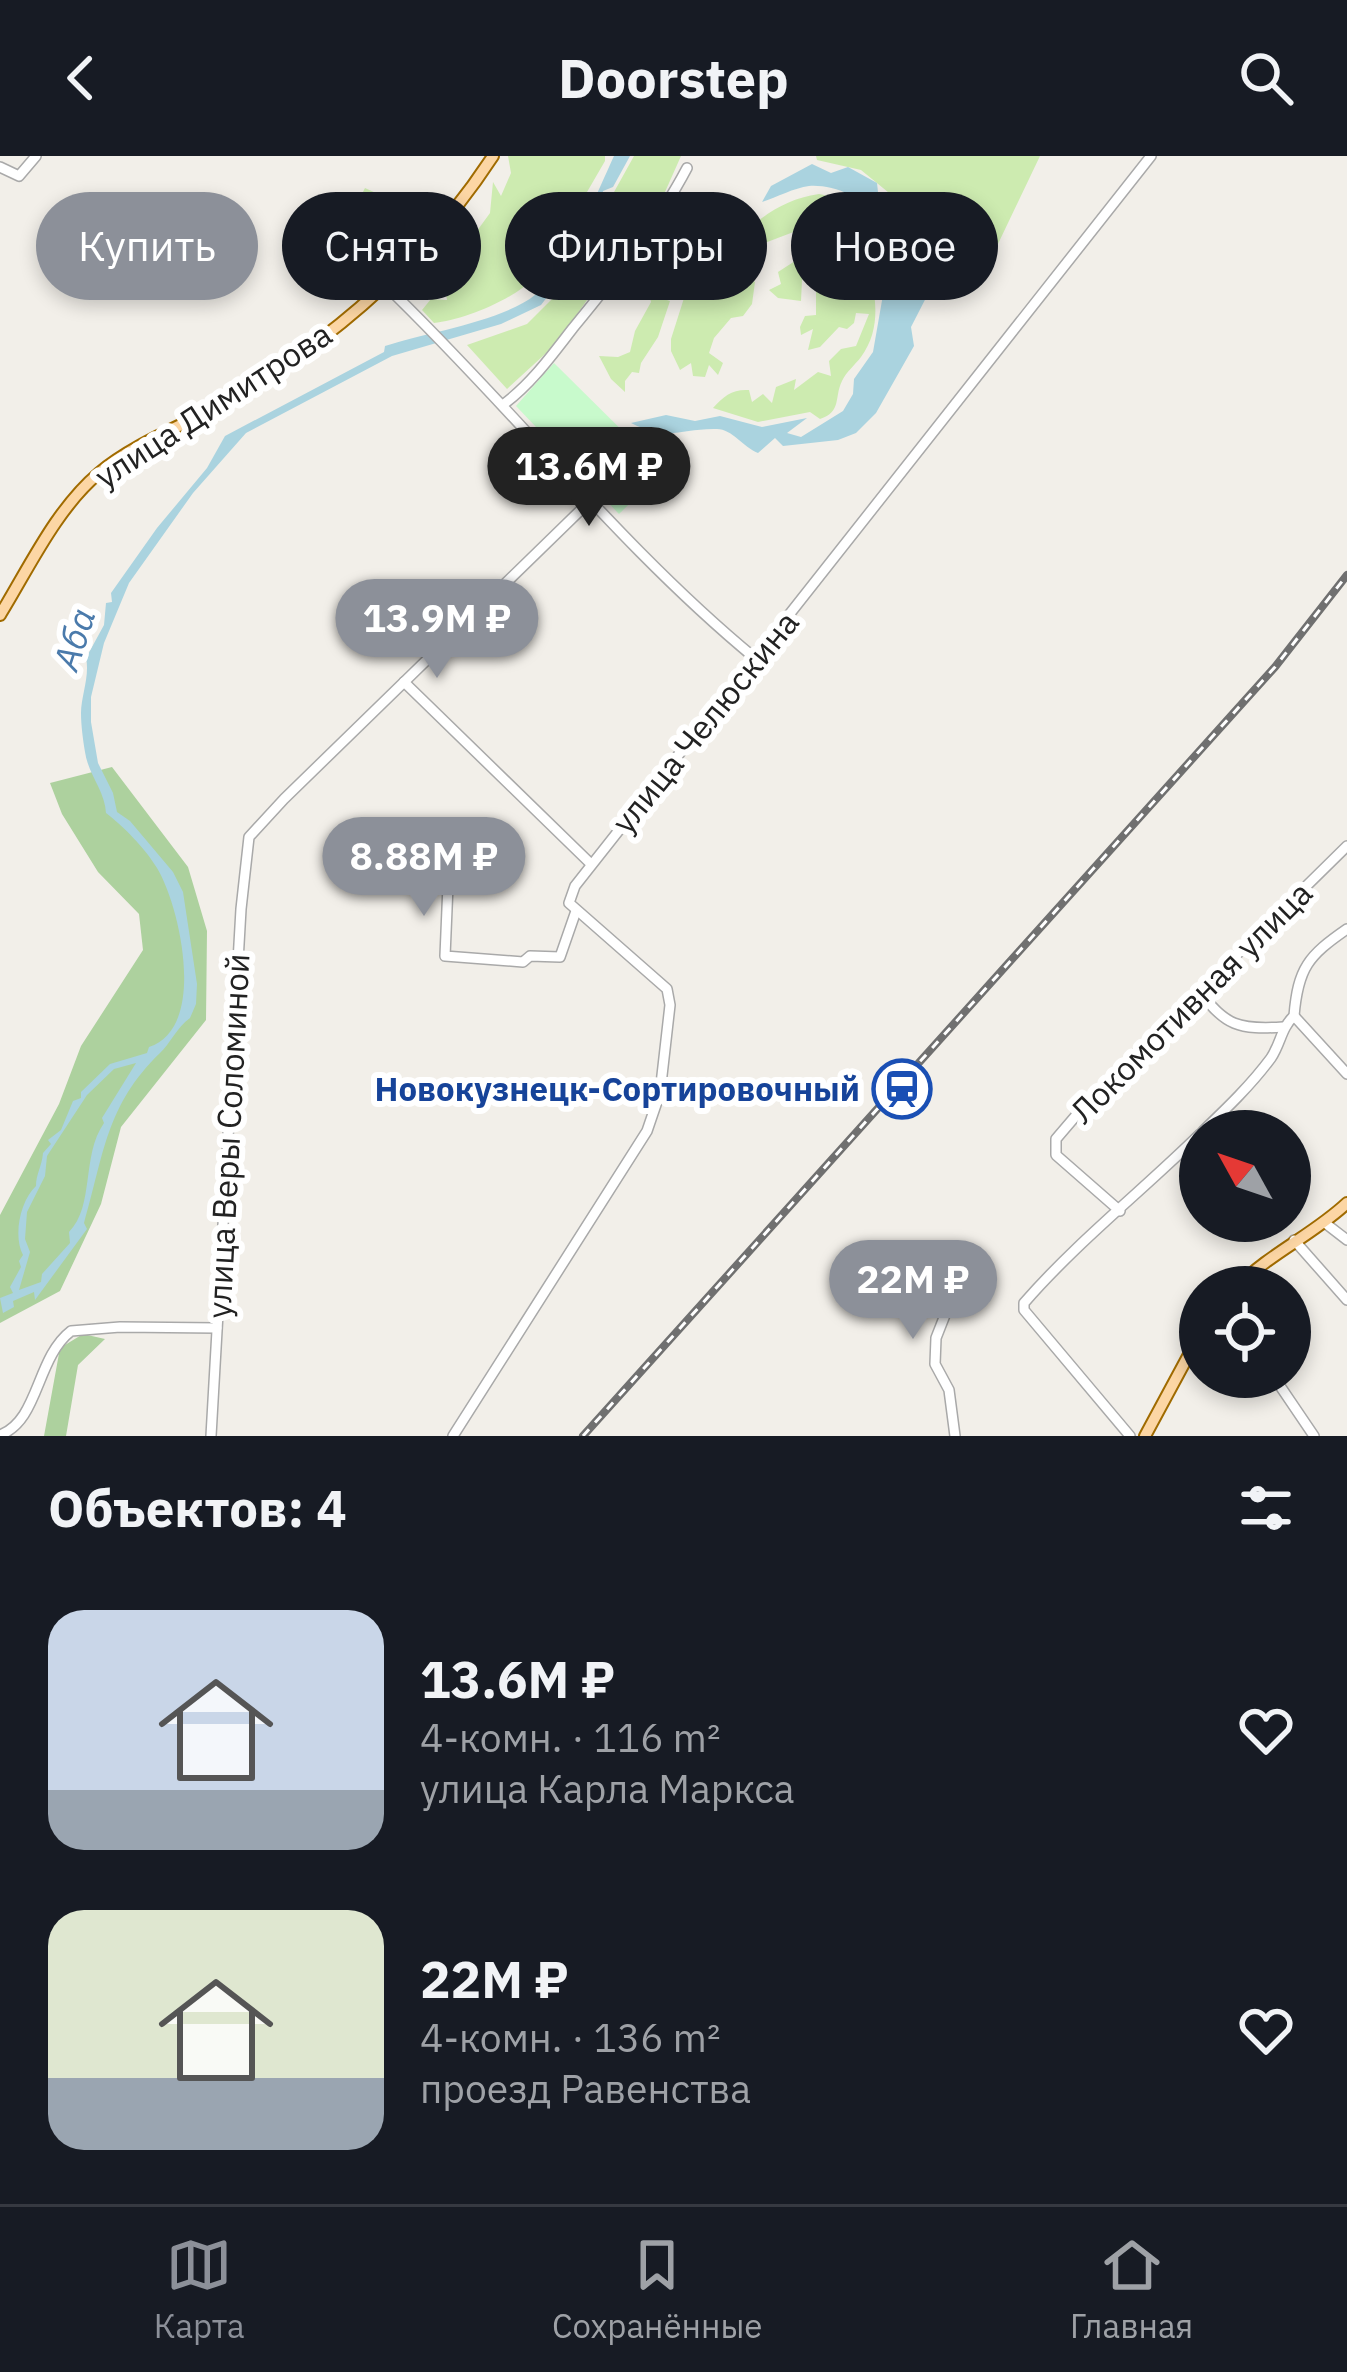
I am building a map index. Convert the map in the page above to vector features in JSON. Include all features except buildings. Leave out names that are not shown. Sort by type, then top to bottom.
[{"type":"main road","name":"улица Димитрова","points":[[467,192],[493,156]]},
{"type":"main road","name":"улица Димитрова","points":[[0,615],[61,517],[102,470],[242,393],[370,300]]},
{"type":"main road","points":[[1311,1230],[1347,1203]]},
{"type":"main road","points":[[1262,1266],[1292,1242]]},
{"type":"main road","points":[[1145,1436],[1179,1373]]},
{"type":"street","points":[[0,166],[19,176],[36,156]]},
{"type":"street","name":"улица Челюскина","points":[[577,910],[569,896],[591,864],[1151,156]]},
{"type":"street","points":[[504,404],[530,382],[601,294],[672,197],[687,168]]},
{"type":"street","points":[[401,300],[715,626],[756,659]]},
{"type":"street","points":[[591,864],[404,682],[592,499]]},
{"type":"street","name":"улица Веры Соломиной","points":[[212,1436],[249,837],[404,682]]},
{"type":"street","name":"Локомотивная улица","points":[[1120,1211],[1056,1155],[1057,1139],[1091,1098],[1347,846]]},
{"type":"street","points":[[448,885],[445,956],[523,962],[530,956],[560,958],[577,910],[668,988],[669,1022],[657,1107],[631,1159],[453,1436]]},
{"type":"street","points":[[1225,1110],[1276,1051],[1282,1027],[1294,1016],[1297,981],[1305,963],[1347,928]]},
{"type":"street","points":[[1199,989],[1237,1027],[1282,1027]]},
{"type":"street","points":[[1294,1016],[1347,1074]]},
{"type":"street","points":[[1130,1436],[1023,1308],[1024,1301],[1179,1154]]},
{"type":"street","points":[[1325,1222],[1347,1240]]},
{"type":"street","points":[[1296,1242],[1347,1300]]},
{"type":"street","points":[[955,1436],[949,1390],[935,1364],[936,1338],[967,1259]]},
{"type":"street","points":[[0,1435],[19,1423],[50,1352],[71,1330],[218,1328]]},
{"type":"street","points":[[1288,1398],[1314,1436]]},
{"type":"green space","points":[[508,156],[605,156],[587,192],[505,192],[505,298],[434,323],[422,310],[430,300],[481,300],[481,225],[490,213],[493,182],[501,196],[511,173]]},
{"type":"green space","points":[[634,156],[681,156],[665,192],[614,192]]},
{"type":"green space","points":[[816,156],[1040,156],[998,244],[998,192],[888,192],[861,170]]},
{"type":"green space","points":[[791,202],[791,233],[767,242],[767,214]]},
{"type":"green space","points":[[791,264],[791,300],[778,298],[769,290],[781,284],[778,272]]},
{"type":"green space","points":[[551,300],[587,300],[556,344],[507,389],[467,345],[527,324]]},
{"type":"green space","points":[[683,300],[753,300],[743,316],[731,318],[714,338],[709,353],[723,363],[718,375],[709,365],[705,377],[693,376],[691,363],[680,370],[671,339]]},
{"type":"green space","points":[[816,300],[874,300],[868,346],[844,378],[835,408],[827,416],[820,419],[810,412],[758,422],[713,408],[729,394],[743,390],[749,390],[752,402],[763,394],[772,403],[776,387],[796,379],[794,390],[818,372],[831,376],[829,361],[841,349],[856,346],[869,314],[856,313],[847,329],[839,327],[820,347],[808,350],[813,329],[801,335],[800,327],[805,316],[816,315]]},
{"type":"green space","points":[[670,301],[658,337],[639,373],[632,372],[625,381],[625,392],[611,379],[599,356],[630,352],[651,302]]},
{"type":"green space","points":[[554,363],[663,471],[619,514],[516,406]]},
{"type":"green space","points":[[112,767],[188,867],[207,931],[206,1020],[121,1127],[101,1204],[60,1291],[0,1323],[0,1215],[59,1104],[81,1046],[143,950],[139,914],[98,872],[62,814],[50,783]]},
{"type":"green space","points":[[83,1334],[105,1339],[78,1365],[66,1436],[44,1436],[60,1348]]},
{"type":"water","points":[[614,156],[630,156],[613,187],[598,192]]},
{"type":"water","points":[[812,164],[831,173],[848,167],[877,183],[878,192],[803,187],[767,200],[771,186]]},
{"type":"water","points":[[545,300],[501,324],[392,356],[246,433],[193,493],[129,583],[104,643],[91,697],[91,722],[98,763],[117,812],[173,872],[183,892],[196,1004],[117,1111],[84,1223],[87,1229],[35,1300],[34,1292],[13,1301],[14,1307],[3,1313],[0,1298],[13,1293],[10,1287],[21,1267],[18,1229],[22,1209],[36,1186],[43,1153],[51,1144],[48,1140],[61,1130],[73,1101],[110,1064],[147,1053],[167,1035],[184,992],[180,936],[166,886],[146,853],[106,813],[85,752],[81,713],[86,658],[104,625],[111,593],[207,468],[225,436],[384,352],[385,346]],"holes":[[[136,1063],[102,1118],[92,1150],[82,1209],[69,1232],[70,1243],[42,1274],[41,1282],[19,1290],[30,1252],[25,1239],[27,1212],[45,1176],[47,1156],[87,1095],[114,1069]]]},
{"type":"water","points":[[882,300],[925,300],[911,327],[914,346],[876,413],[856,433],[838,440],[783,446],[775,438],[758,453],[722,430],[665,433],[631,423],[666,415],[695,421],[720,416],[762,427],[807,418],[787,433],[801,437],[843,411],[853,394],[854,379],[873,352]]},
{"type":"railway","points":[[583,1436],[1275,667],[1347,575]]},
{"type":"place","name":"Новокузнецк-Сортировочный","points":[[902,1089]]},
{"type":"water label","name":"Аба","points":[[74,639]]}]
